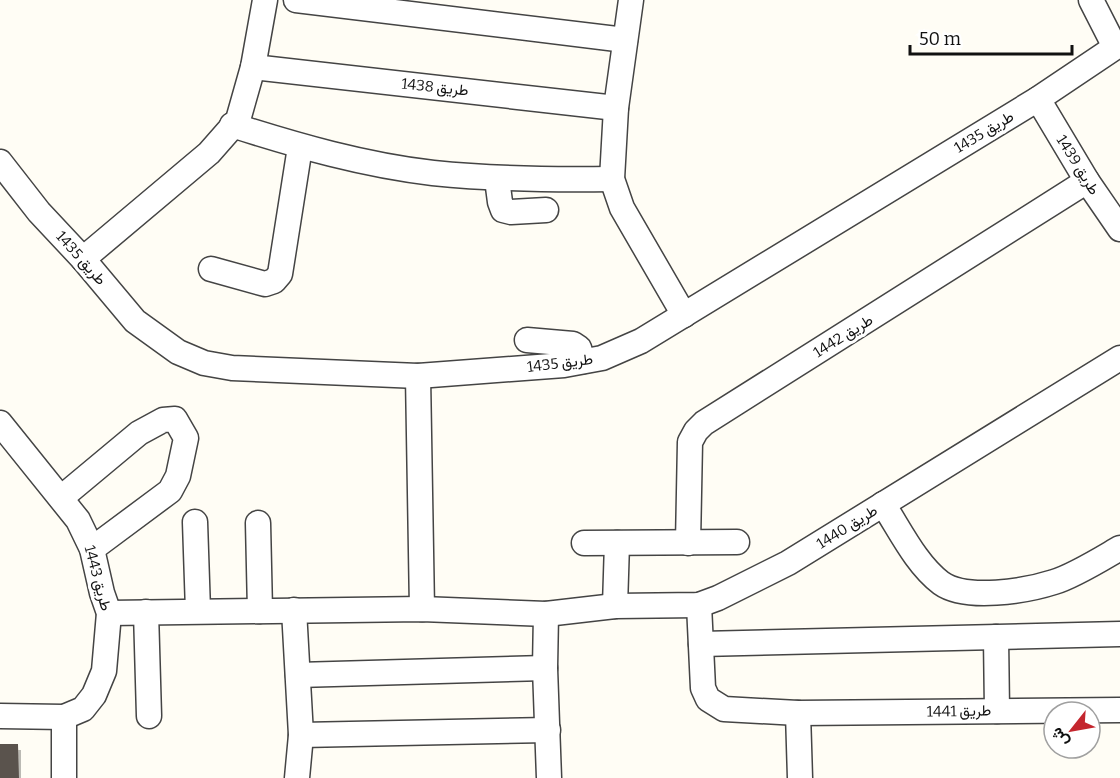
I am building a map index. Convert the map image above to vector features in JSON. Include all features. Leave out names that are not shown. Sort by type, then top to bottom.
[{"type":"street","points":[[83,259],[209,153],[238,120],[253,67],[265,0]]},
{"type":"street","points":[[296,0],[625,40]]},
{"type":"street","points":[[631,0],[616,108],[612,179],[622,208],[684,315]]},
{"type":"street","points":[[1091,0],[1118,46]]},
{"type":"street","name":"طريق 1435","points":[[5,177],[83,259],[135,321],[178,352],[204,363],[232,368],[418,376],[564,365],[602,358],[641,341],[1038,99],[1118,46]]},
{"type":"street","name":"طريق 1438","points":[[253,67],[616,108]]},
{"type":"street","name":"طريق 1439","points":[[1038,99],[1087,181],[1120,229]]},
{"type":"street","points":[[232,125],[300,147],[365,162],[431,172],[497,178],[612,179]]},
{"type":"street","points":[[211,268],[265,284],[274,281],[280,274],[300,147]]},
{"type":"street","points":[[497,178],[503,210],[511,212],[546,210]]},
{"type":"street","name":"طريق 1442","points":[[688,543],[690,442],[704,423],[1087,181]]},
{"type":"street","points":[[527,340],[573,344],[579,348],[583,361]]},
{"type":"street","name":"طريق 1440","points":[[109,613],[422,609],[546,614],[615,606],[699,605],[788,563],[1120,358]]},
{"type":"street","points":[[418,376],[422,609]]},
{"type":"street","points":[[61,498],[140,433],[163,420],[175,419],[182,428],[186,438],[182,462],[170,491],[92,549]]},
{"type":"street","name":"طريق 1443","points":[[0,423],[78,520],[92,549],[109,613],[104,671],[94,695],[83,709],[64,717]]},
{"type":"street","points":[[883,504],[924,566],[942,584],[963,593],[1006,591],[1055,582],[1120,548]]},
{"type":"street","points":[[195,522],[198,611]]},
{"type":"street","points":[[258,523],[260,611]]},
{"type":"street","points":[[584,543],[737,542]]},
{"type":"street","points":[[615,606],[617,543]]},
{"type":"street","points":[[699,605],[701,644],[1120,634]]},
{"type":"street","points":[[294,610],[301,735],[297,778]]},
{"type":"street","points":[[146,612],[149,716]]},
{"type":"street","points":[[546,614],[545,668],[549,778]]},
{"type":"street","points":[[996,637],[997,711]]},
{"type":"street","name":"طريق 1441","points":[[701,644],[703,688],[708,699],[724,709],[798,713],[1120,710]]},
{"type":"street","points":[[298,675],[545,668]]},
{"type":"street","points":[[798,713],[800,778]]},
{"type":"street","points":[[0,716],[64,717],[64,778]]},
{"type":"street","points":[[301,735],[548,730]]},
{"type":"building","points":[[0,744],[18,744],[19,778],[0,778]]}]
